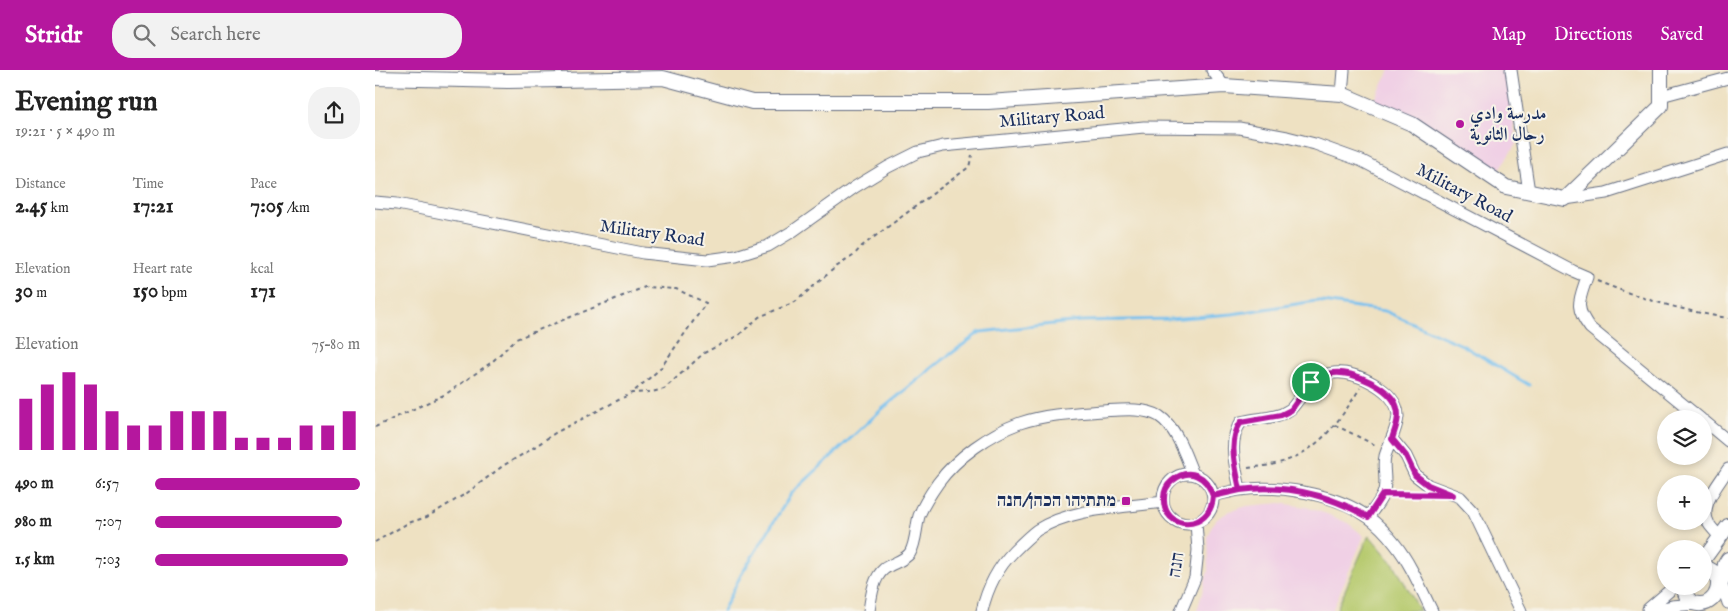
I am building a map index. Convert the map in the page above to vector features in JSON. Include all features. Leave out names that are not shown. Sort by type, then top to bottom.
[{"type":"street","points":[[1213,70],[1224,86]]},
{"type":"street","points":[[1342,94],[1344,70]]},
{"type":"street","points":[[1511,70],[1529,192]]},
{"type":"street","points":[[1565,199],[1661,106],[1661,70]]},
{"type":"street","points":[[375,78],[443,75],[508,81],[663,78],[752,102],[988,102],[1224,86],[1342,94],[1412,124],[1506,187],[1565,199],[1606,193],[1728,154]]},
{"type":"street","points":[[1661,96],[1728,78]]},
{"type":"street","name":"Military Road","points":[[375,202],[397,204],[643,253],[682,259],[707,260],[736,256],[767,246],[793,231],[888,167],[918,152],[943,146],[1144,127],[1239,128],[1315,144],[1363,161],[1587,278]]},
{"type":"street","points":[[1587,278],[1580,299],[1579,309],[1581,317],[1590,328],[1690,410]]},
{"type":"street","points":[[1240,490],[1234,439],[1236,430],[1241,422],[1281,415],[1291,410],[1311,382],[1323,375],[1334,372],[1345,373],[1365,380],[1387,394],[1393,400],[1397,409],[1398,418],[1385,458],[1383,494],[1368,517]]},
{"type":"street","points":[[869,611],[872,593],[883,570],[903,559],[910,552],[920,515],[938,483],[966,454],[993,436],[1021,423],[1070,414],[1119,410],[1149,412],[1162,419],[1175,435],[1193,474]]},
{"type":"street","points":[[1712,428],[1728,441]]},
{"type":"street","points":[[1392,439],[1406,456],[1415,475],[1428,485],[1460,498],[1473,511],[1521,611]]},
{"type":"street","points":[[1712,549],[1724,532],[1709,524],[1706,513],[1708,502],[1728,469]]},
{"type":"street","points":[[1193,474],[1203,479],[1213,496],[1213,504],[1207,516],[1195,523],[1187,524],[1172,518],[1166,511],[1163,502],[1164,492],[1168,484],[1177,476],[1193,474]]},
{"type":"street","points":[[1213,496],[1240,490],[1299,491],[1324,496],[1349,506],[1368,517],[1396,545],[1413,573],[1432,611]]},
{"type":"street","points":[[982,611],[987,592],[1007,558],[1042,527],[1067,516],[1086,512],[1163,502]]},
{"type":"street","name":"חנה","points":[[1181,611],[1196,572],[1198,550],[1195,523]]},
{"type":"street","points":[[1651,611],[1671,606],[1702,607],[1716,602],[1720,598],[1728,559]]},
{"type":"street","points":[[1712,570],[1716,571],[1723,584],[1728,603]]},
{"type":"street","points":[[1645,611],[1664,595]]},
{"type":"street","points":[[1686,595],[1702,607]]},
{"type":"path","points":[[632,393],[664,389],[703,353],[739,335],[759,318],[795,302],[835,267],[853,256],[861,246],[969,167],[975,143]]},
{"type":"path","points":[[1587,278],[1691,312],[1728,318]]},
{"type":"path","points":[[375,427],[446,394],[492,362],[516,339],[645,287],[677,290],[706,303],[661,369],[632,393],[555,433],[527,452],[504,464],[467,493],[427,517],[408,523],[375,542]]},
{"type":"path","points":[[1237,470],[1276,464],[1299,455],[1320,441],[1341,418],[1365,380]]},
{"type":"path","points":[[1335,425],[1388,451]]},
{"type":"path","points":[[1383,494],[1423,494]]},
{"type":"shaded area","name":"مدرسة وادي رحال الثانوية","points":[[1390,70],[1508,70],[1516,144],[1494,178],[1373,103]]},
{"type":"shaded area","points":[[1280,503],[1306,507],[1327,514],[1348,523],[1364,536],[1332,611],[1197,611],[1208,571],[1207,537],[1217,519],[1230,511],[1247,506]]},
{"type":"green space","points":[[1369,535],[1394,564],[1420,611],[1336,611]]},
{"type":"waterway","points":[[723,611],[741,575],[791,494],[881,410],[980,332],[1081,321],[1169,319],[1232,314],[1316,301],[1385,311],[1462,345],[1529,385]]},
{"type":"place","name":"مدرسة وادي رحال الثانوية","points":[[1460,124]]},
{"type":"place","name":"מתתיהו הכהן/חנה","points":[[1126,501]]},
{"type":"route","points":[[1311,382],[1291,410],[1281,415],[1241,422],[1236,430],[1233,450],[1240,490],[1213,496],[1203,479],[1193,474],[1177,476],[1168,484],[1164,492],[1163,502],[1166,511],[1172,518],[1187,524],[1200,521],[1207,516],[1213,504],[1213,496],[1240,490],[1299,491],[1324,496],[1349,506],[1368,517],[1383,494],[1453,495],[1428,485],[1415,475],[1406,456],[1392,439],[1398,418],[1393,400],[1387,394],[1373,383],[1358,376],[1345,373],[1334,372],[1323,375],[1311,382]]}]
